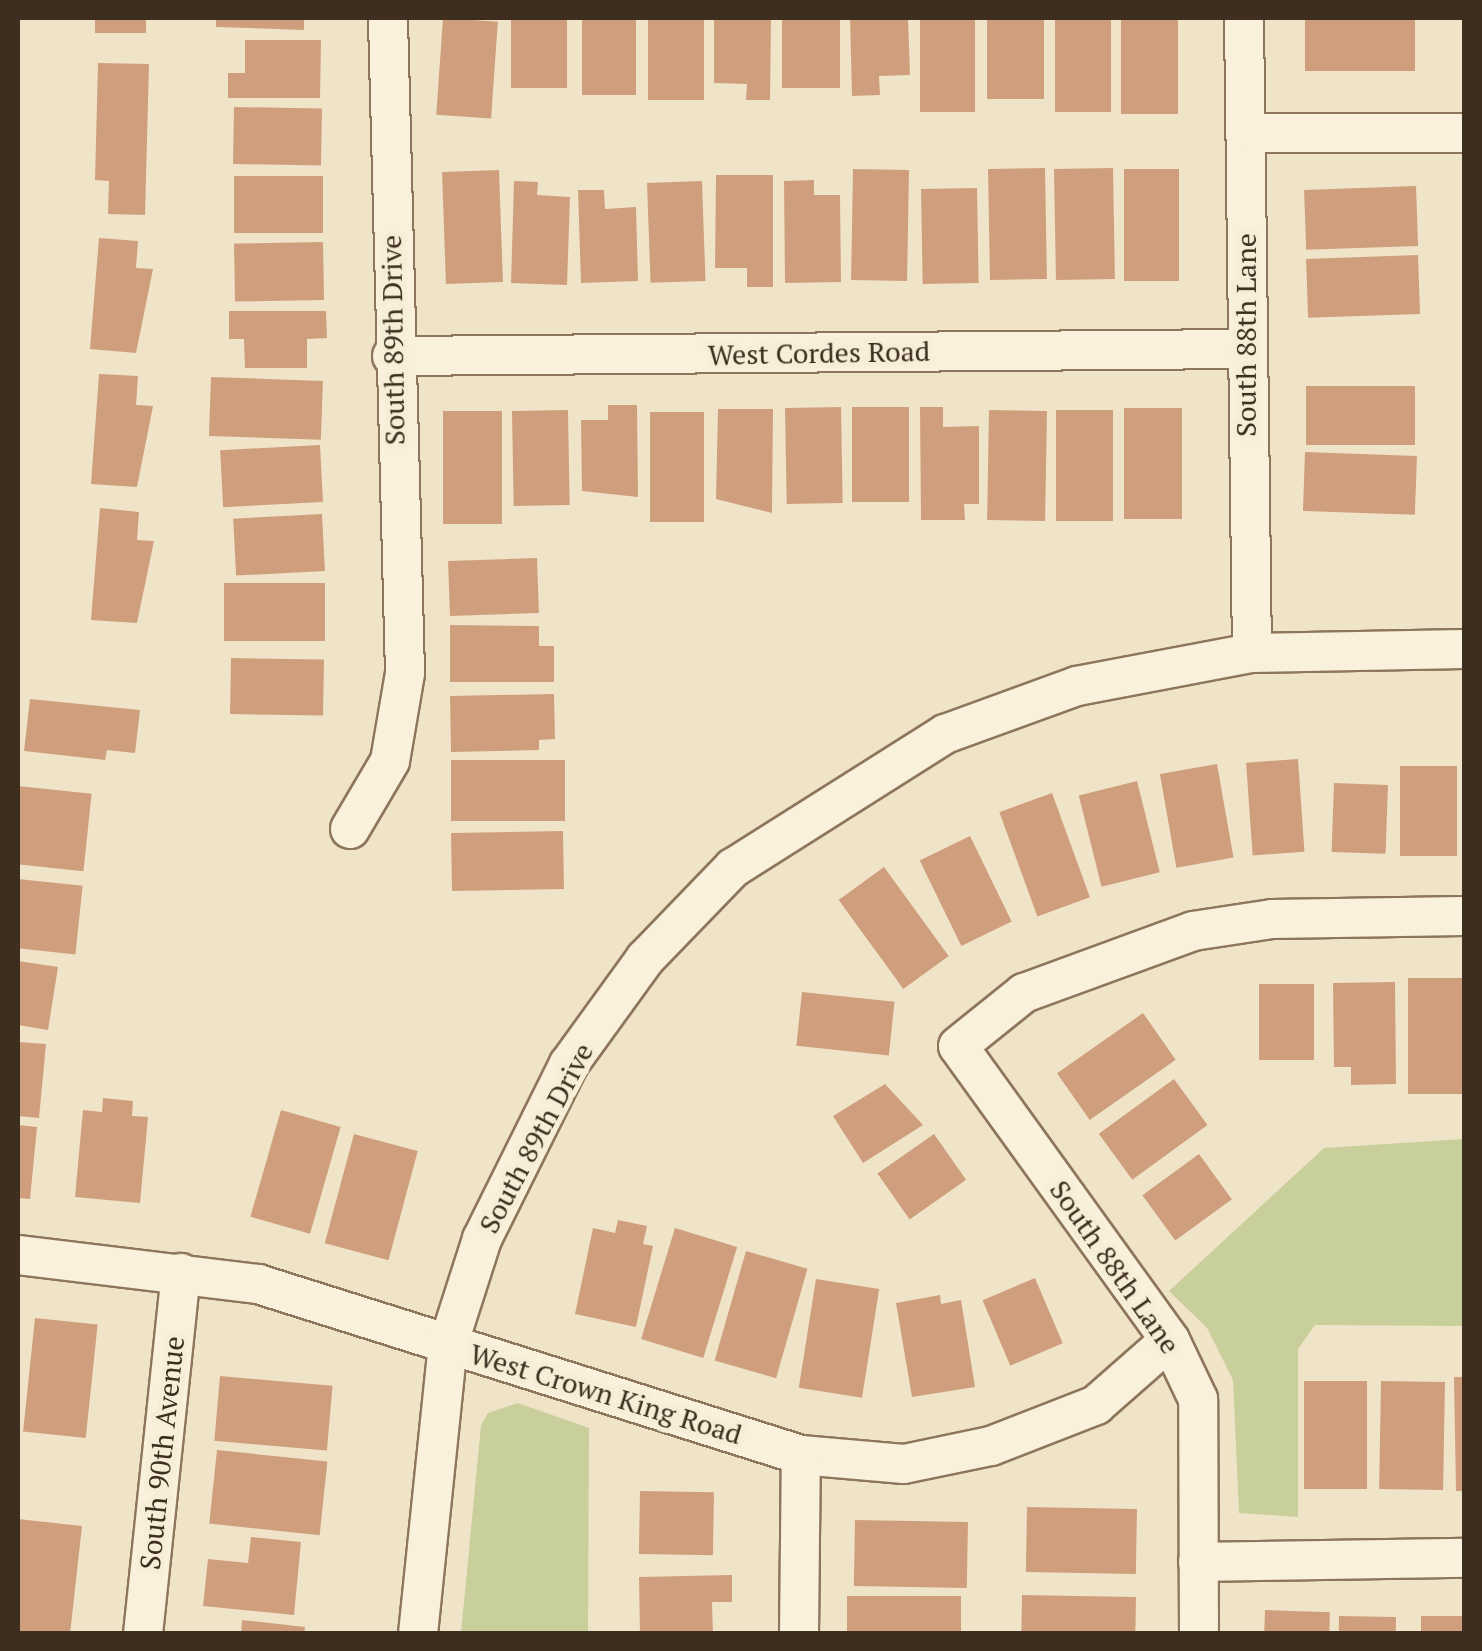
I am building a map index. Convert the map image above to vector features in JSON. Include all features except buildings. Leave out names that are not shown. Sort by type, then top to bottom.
[{"type":"street","name":"South 89th Drive","points":[[350,830],[390,761],[404,673],[392,356],[388,18]]},
{"type":"street","name":"South 88th Lane","points":[[1244,18],[1252,653]]},
{"type":"street","points":[[1246,133],[1464,133]]},
{"type":"street","name":"West Cordes Road","points":[[392,356],[1246,349]]},
{"type":"street","name":"South 89th Drive","points":[[418,1634],[448,1345],[482,1239],[569,1064],[645,959],[732,868],[945,734],[1078,686],[1252,653],[1464,649]]},
{"type":"street","name":"South 88th Lane","points":[[1199,1634],[1198,1398],[1170,1340],[958,1046],[1024,993],[1158,940],[1272,919],[1464,916]]},
{"type":"street","name":"West Crown King Road","points":[[18,1255],[258,1284],[801,1455],[904,1464],[992,1446],[1096,1405],[1170,1340]]},
{"type":"street","name":"South 90th Avenue","points":[[143,1634],[181,1273]]},
{"type":"street","points":[[798,1634],[801,1455]]},
{"type":"street","points":[[1198,1562],[1464,1558]]},
{"type":"green space","points":[[1464,1139],[1464,1326],[1315,1325],[1298,1349],[1298,1517],[1239,1513],[1233,1380],[1207,1328],[1169,1291],[1324,1148]]},
{"type":"green space","points":[[518,1403],[589,1428],[588,1633],[461,1633],[481,1425],[488,1413]]}]
